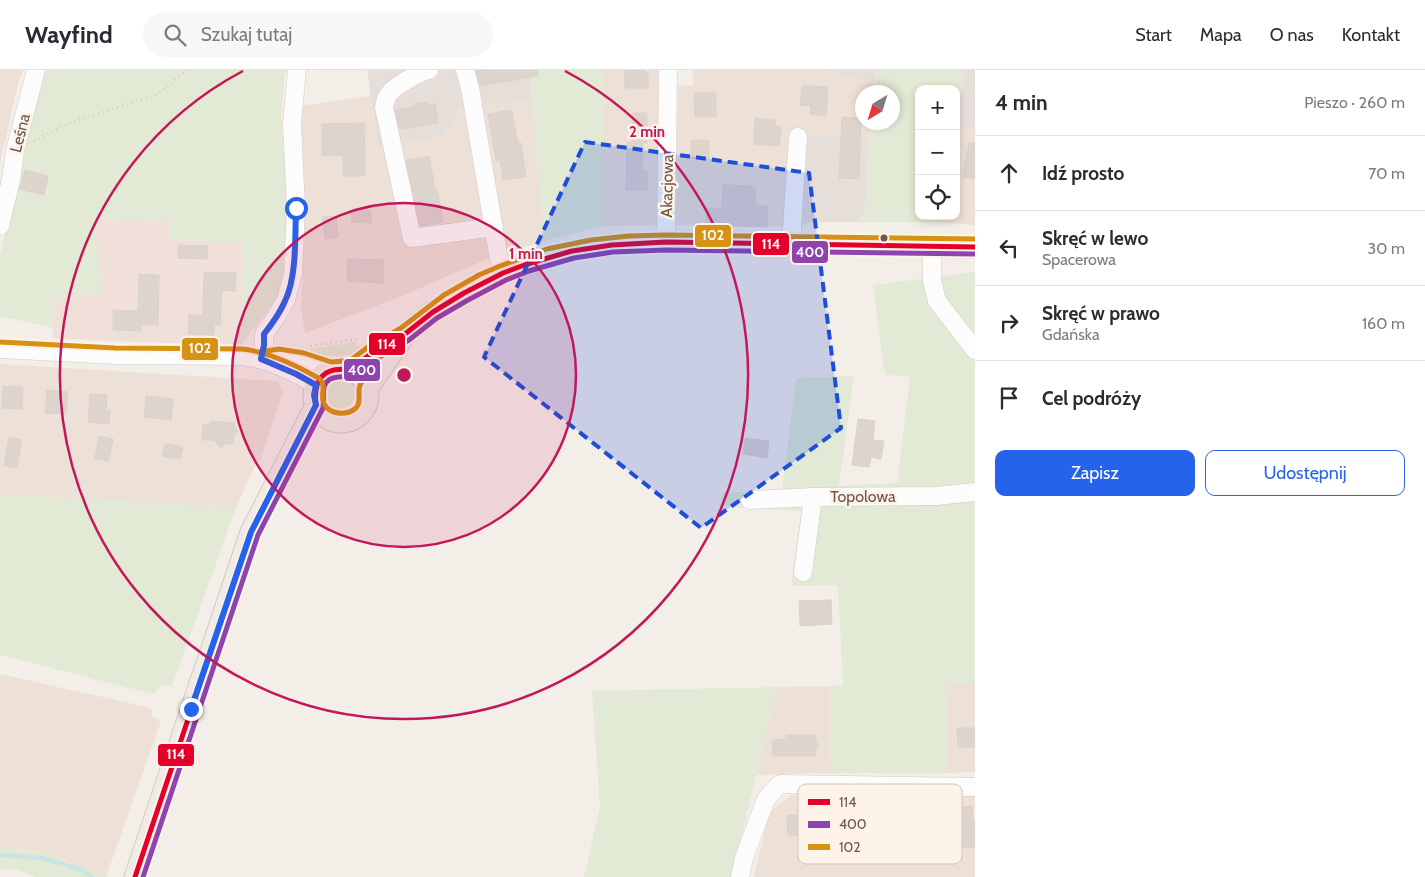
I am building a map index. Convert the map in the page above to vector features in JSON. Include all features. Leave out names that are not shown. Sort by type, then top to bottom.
[{"type":"main road","points":[[135,877],[251,532],[328,383],[372,353],[405,334],[448,302],[503,273],[550,256],[593,247],[666,242],[975,247]]},
{"type":"main road","points":[[367,389],[405,334]]},
{"type":"main road","points":[[361,377],[367,389],[367,400],[363,411],[355,418],[344,422],[333,421],[323,415],[328,383],[361,377]]},
{"type":"main road","points":[[284,469],[333,421]]},
{"type":"street","name":"Leśna","points":[[0,226],[11,180],[15,151],[36,70]]},
{"type":"street","points":[[261,359],[264,334],[286,300],[292,274],[296,208],[292,123],[297,70]]},
{"type":"street","points":[[429,70],[422,71],[400,84],[388,95],[384,107],[412,238],[494,227]]},
{"type":"street","points":[[465,70],[470,88],[500,265],[503,273]]},
{"type":"street","name":"Akacjowa","points":[[666,242],[668,70]]},
{"type":"street","points":[[791,243],[798,137]]},
{"type":"street","points":[[932,246],[932,281],[937,301],[975,350]]},
{"type":"street","points":[[0,350],[115,355],[243,356],[261,359],[278,356],[296,359],[328,383]]},
{"type":"street","name":"Topolowa","points":[[750,500],[813,497],[936,496],[975,492]]},
{"type":"street","points":[[803,572],[813,497]]},
{"type":"street","points":[[740,877],[744,858],[766,799],[780,784],[798,784]]},
{"type":"street","points":[[962,787],[975,787]]},
{"type":"path","points":[[15,151],[66,124],[158,94],[187,70]]},
{"type":"highlighted area","points":[[585,142],[809,173],[841,428],[701,528],[484,357]]},
{"type":"shaded area","points":[[0,70],[23,70],[0,163]]},
{"type":"shaded area","points":[[367,70],[529,70],[532,100],[459,109],[444,136],[378,148]]},
{"type":"shaded area","points":[[604,70],[661,70],[659,225],[603,226]]},
{"type":"shaded area","points":[[693,70],[820,70],[873,82],[873,85],[855,85],[855,130],[870,130],[869,139],[792,135],[784,227],[676,225],[678,86],[693,85]]},
{"type":"shaded area","points":[[820,70],[875,70],[873,82]]},
{"type":"shaded area","points":[[965,70],[975,70],[975,127],[960,127],[960,94]]},
{"type":"shaded area","points":[[370,96],[378,148],[444,136],[459,109],[532,100],[544,241],[487,259],[397,298],[305,333],[301,309],[305,208],[301,106]]},
{"type":"shaded area","points":[[960,127],[975,127],[975,225],[937,222],[937,220],[960,220]]},
{"type":"shaded area","points":[[804,135],[869,139],[865,210],[863,216],[855,222],[811,222],[801,226],[803,205],[799,201]]},
{"type":"shaded area","points":[[94,218],[169,220],[169,240],[244,242],[242,294],[224,293],[221,326],[214,325],[203,315],[188,314],[186,343],[165,343],[165,326],[141,325],[141,311],[113,308],[112,341],[53,338],[53,301],[102,292]]},
{"type":"shaded area","points":[[224,293],[242,294],[241,345],[186,343],[188,314],[203,315]]},
{"type":"shaded area","points":[[113,308],[141,311],[165,326],[165,343],[112,341]]},
{"type":"shaded area","points":[[0,364],[278,381],[283,392],[260,460],[257,461],[236,508],[0,494]]},
{"type":"shaded area","points":[[0,674],[151,708],[153,717],[161,721],[106,877],[101,877],[51,854],[0,846]]},
{"type":"shaded area","points":[[975,682],[975,772],[947,773],[946,683]]},
{"type":"shaded area","points":[[829,686],[830,773],[756,775],[777,687]]},
{"type":"shaded area","points":[[962,793],[975,793],[975,877],[754,877],[769,813],[791,795],[798,795],[798,864],[962,864]]},
{"type":"green space","points":[[45,70],[285,70],[281,117],[287,191],[285,280],[273,304],[241,345],[244,242],[169,240],[169,220],[94,218],[102,292],[53,301],[53,328],[0,316],[0,255],[38,90]]},
{"type":"green space","points":[[529,70],[604,70],[603,226],[544,241]]},
{"type":"green space","points":[[875,70],[965,70],[960,94],[960,85],[915,85],[915,220],[937,220],[937,222],[855,222],[863,216],[865,210],[870,130],[900,130],[900,85],[873,85]]},
{"type":"green space","points":[[975,272],[975,682],[946,683],[947,773],[830,773],[829,686],[843,685],[838,585],[791,586],[801,511],[720,506],[722,493],[782,490],[796,378],[854,376],[839,486],[897,483],[910,376],[885,375],[873,285]]},
{"type":"green space","points":[[355,342],[364,351],[357,355],[317,358],[303,354],[306,350]]},
{"type":"green space","points":[[339,377],[350,382],[355,393],[350,404],[339,409],[328,404],[323,393],[328,382]]},
{"type":"green space","points":[[0,494],[236,508],[172,686],[161,685],[153,694],[0,655]]},
{"type":"green space","points":[[777,687],[732,877],[584,877],[600,807],[592,691]]},
{"type":"green space","points":[[0,846],[51,854],[101,877],[35,877],[16,869],[0,869]]},
{"type":"building","points":[[537,70],[538,76],[480,86],[476,71]]},
{"type":"building","points":[[625,70],[645,70],[645,73],[648,74],[648,88],[625,88]]},
{"type":"building","points":[[802,86],[828,87],[826,116],[810,114],[811,106],[800,105]]},
{"type":"building","points":[[694,93],[716,93],[716,117],[695,117]]},
{"type":"building","points":[[428,102],[429,105],[435,104],[438,123],[400,129],[395,110]]},
{"type":"building","points":[[512,110],[518,144],[521,143],[526,177],[503,180],[500,160],[496,161],[488,114]]},
{"type":"building","points":[[632,113],[647,113],[647,143],[643,143],[642,170],[647,170],[647,190],[626,190],[627,143],[632,143]]},
{"type":"building","points":[[842,117],[855,118],[855,130],[861,130],[859,179],[839,178]]},
{"type":"building","points":[[755,118],[775,120],[775,126],[781,127],[779,146],[754,144]]},
{"type":"building","points":[[364,123],[365,176],[343,176],[343,155],[322,156],[322,124]]},
{"type":"building","points":[[691,140],[709,140],[709,159],[691,158]]},
{"type":"building","points":[[969,143],[975,143],[975,179],[963,177]]},
{"type":"building","points":[[429,156],[443,222],[420,226],[406,160]]},
{"type":"building","points":[[25,170],[48,176],[44,195],[20,189]]},
{"type":"building","points":[[723,185],[755,186],[755,205],[768,206],[767,227],[706,225],[707,208],[722,208]]},
{"type":"building","points":[[352,210],[371,211],[371,223],[351,222]]},
{"type":"building","points":[[336,216],[338,237],[325,239],[322,217]]},
{"type":"building","points":[[178,245],[208,246],[207,259],[178,258]]},
{"type":"building","points":[[348,259],[383,260],[383,283],[347,281]]},
{"type":"building","points":[[204,272],[236,273],[235,291],[222,290],[220,325],[214,325],[214,335],[188,334],[189,315],[203,315]]},
{"type":"building","points":[[139,274],[159,275],[158,325],[141,325],[141,331],[113,330],[113,310],[138,311]]},
{"type":"building","points":[[3,386],[23,387],[22,409],[2,408]]},
{"type":"building","points":[[47,390],[68,392],[66,414],[45,413]]},
{"type":"building","points":[[90,394],[107,395],[106,411],[110,411],[109,424],[88,422]]},
{"type":"building","points":[[146,396],[173,399],[171,420],[144,417]]},
{"type":"building","points":[[858,419],[875,421],[873,440],[884,441],[881,459],[871,457],[869,467],[852,465]]},
{"type":"building","points":[[211,421],[234,423],[238,431],[234,434],[233,444],[225,444],[221,448],[214,440],[202,440],[203,424],[210,424]]},
{"type":"building","points":[[99,436],[113,439],[109,461],[95,459]]},
{"type":"building","points":[[9,437],[22,440],[17,468],[4,466]]},
{"type":"building","points":[[745,438],[769,441],[767,458],[743,454]]},
{"type":"building","points":[[165,444],[183,447],[180,459],[162,456]]},
{"type":"building","points":[[831,600],[832,624],[800,626],[799,601]]},
{"type":"building","points":[[957,728],[975,728],[975,747],[958,747]]},
{"type":"building","points":[[786,735],[815,735],[819,746],[816,749],[816,756],[773,756],[773,740],[786,739]]},
{"type":"building","points":[[972,806],[973,820],[975,820],[975,847],[962,847],[962,807]]},
{"type":"building","points":[[787,815],[798,815],[798,835],[788,835]]},
{"type":"waterway","points":[[0,855],[42,858],[82,870],[92,877]]},
{"type":"transit line","name":"102","points":[[260,352],[279,349],[304,353],[331,362],[348,362],[368,347],[401,328],[444,295],[479,275],[547,249],[591,240],[666,235],[975,239]]},
{"type":"transit line","name":"114","points":[[135,877],[251,532],[316,405],[316,388],[322,376],[327,372],[341,369],[350,370],[372,353],[405,334],[433,312],[464,293],[503,273],[572,251],[612,245],[666,242],[975,247]]},
{"type":"transit line","name":"400","points":[[143,877],[258,535],[323,408],[325,385],[332,378],[354,376],[376,359],[409,340],[437,318],[506,280],[574,258],[613,252],[666,250],[975,254]]},
{"type":"transit line","name":"102","points":[[0,342],[115,348],[243,349],[263,353],[283,360],[320,379],[323,386],[322,396],[324,404],[330,410],[342,413],[349,412],[358,406],[360,385],[396,334]]},
{"type":"route","points":[[191,709],[251,532],[316,405],[314,395],[316,385],[261,359],[264,334],[286,300],[292,274],[296,208]]}]
